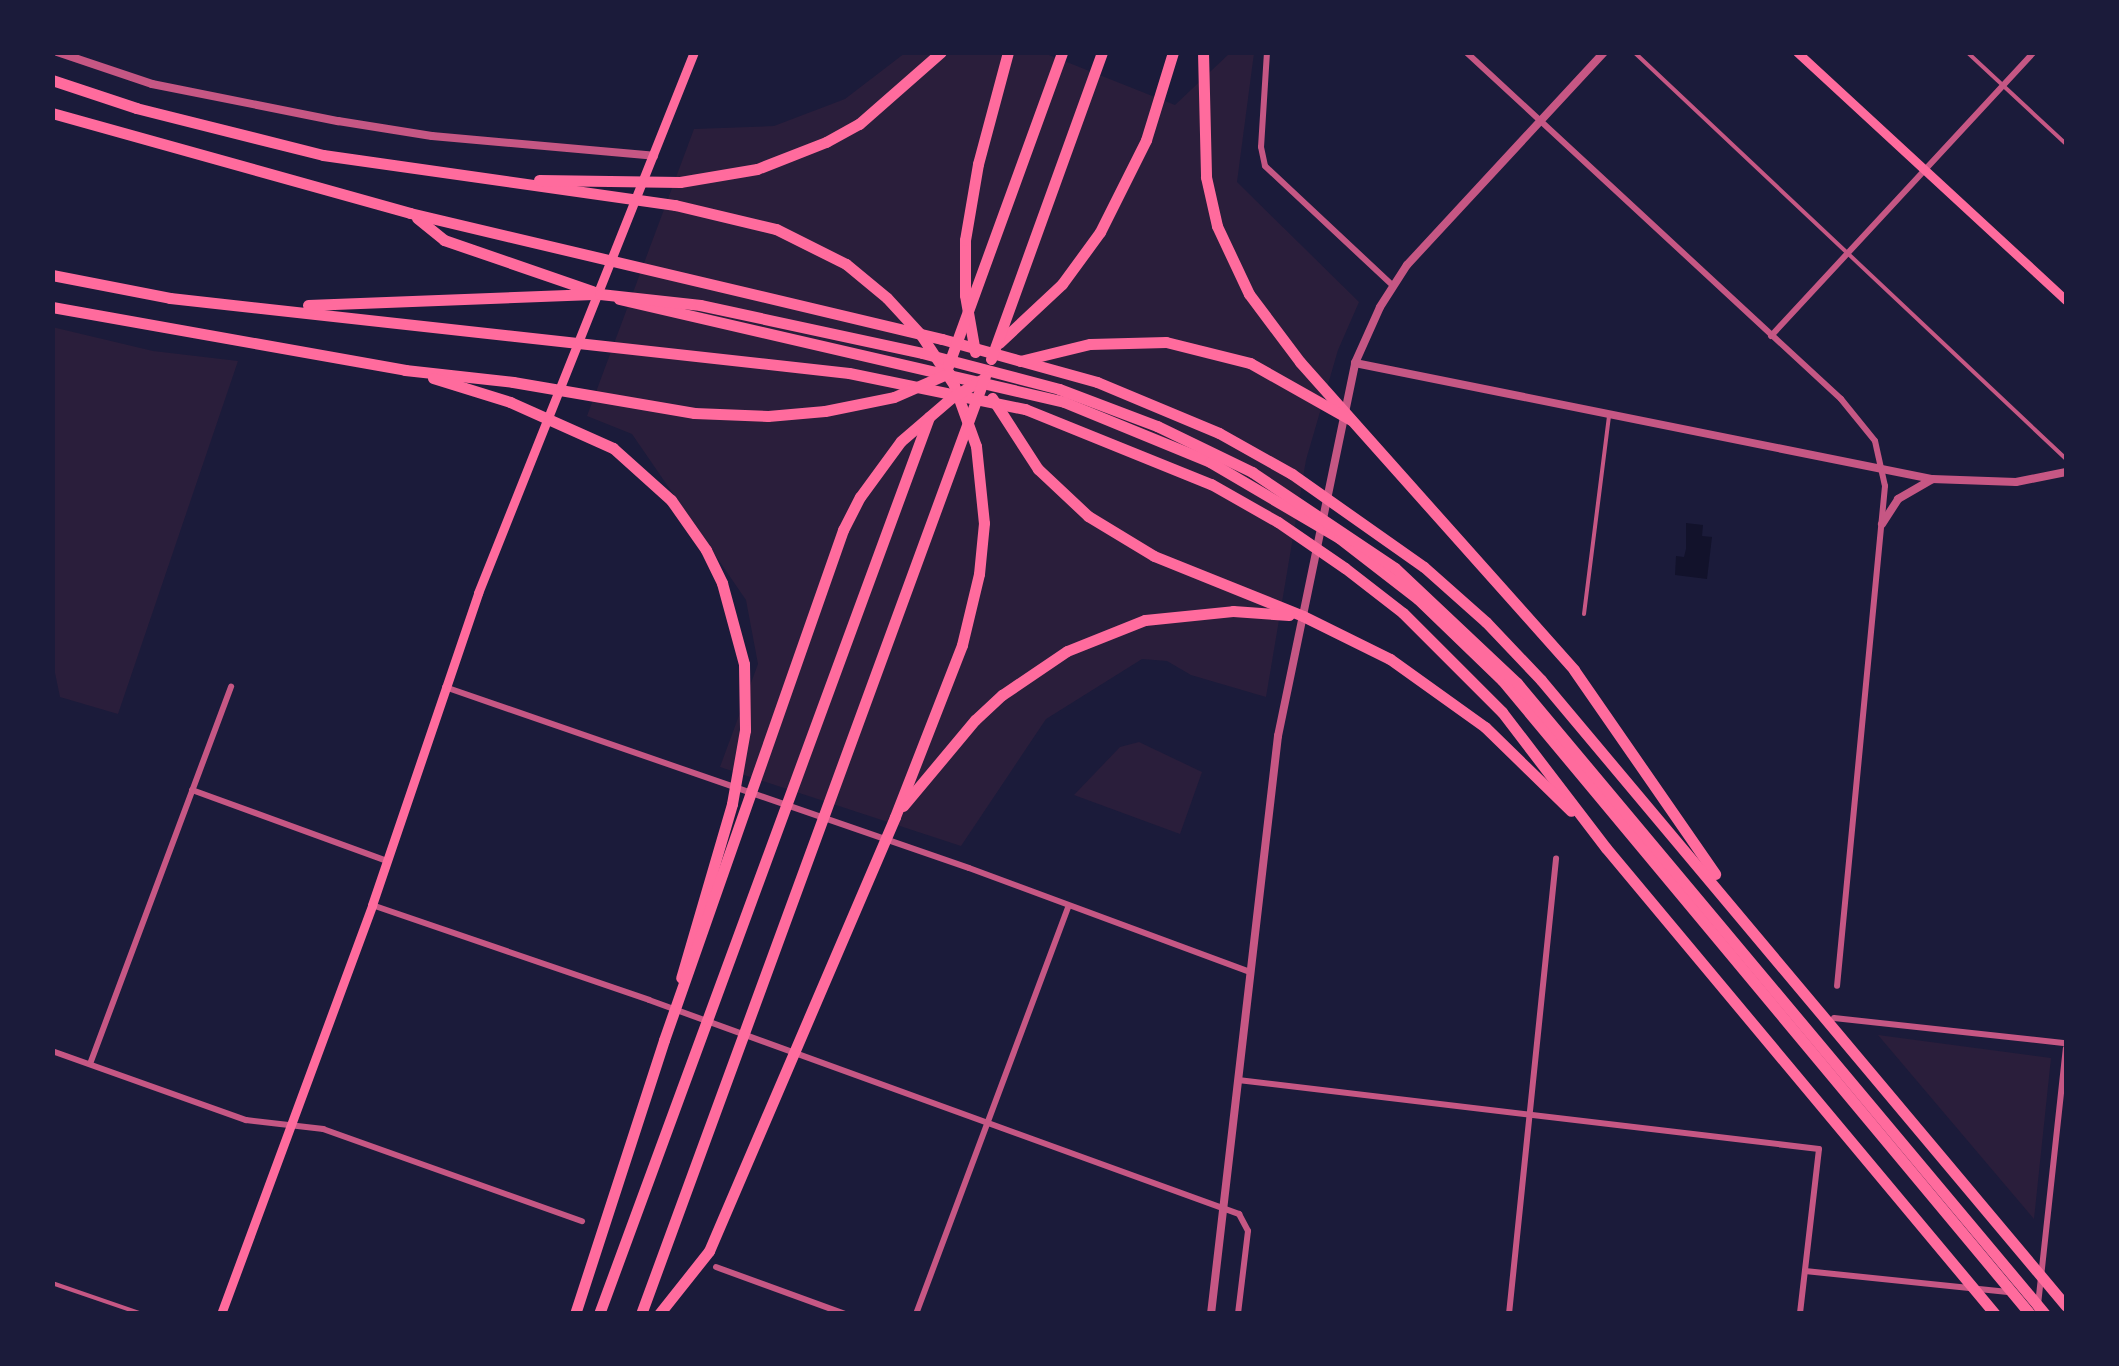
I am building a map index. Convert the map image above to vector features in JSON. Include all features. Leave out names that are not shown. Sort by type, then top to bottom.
[{"type":"highway","points":[[484,179],[680,182],[757,168],[826,142],[859,124],[941,52]]},
{"type":"highway","points":[[1008,52],[968,214],[966,295],[977,362],[998,410],[1024,451],[1055,488],[1109,531],[1154,556],[1303,616],[1390,660],[1445,696],[1533,772],[1606,848]]},
{"type":"highway","points":[[599,1314],[1062,52]]},
{"type":"highway","points":[[641,1314],[1102,52]]},
{"type":"highway","points":[[52,307],[405,370],[513,382],[694,414],[768,416],[825,411],[894,397],[960,368],[1016,330],[1062,284],[1117,202],[1146,140],[1173,52]]},
{"type":"highway","points":[[1203,52],[1206,177],[1226,249],[1270,325],[1605,710],[1744,918]]},
{"type":"highway","points":[[52,80],[244,138],[324,155],[675,205],[752,222],[824,250],[873,285],[921,335],[954,385],[976,446],[983,496],[983,548],[975,598],[894,818],[709,1252],[659,1314]]},
{"type":"highway","points":[[52,114],[410,213],[1048,368],[1148,400],[1219,433],[1360,519],[1486,622],[1744,918],[2066,1306]]},
{"type":"highway","points":[[410,213],[444,240],[600,294],[1064,402],[1163,439],[1294,508],[1418,599],[1502,680],[2033,1314]]},
{"type":"highway","points":[[52,274],[122,291],[849,373],[1026,409],[1141,452],[1278,522],[1403,613],[1502,712],[1606,848],[1995,1314]]},
{"type":"highway","points":[[264,306],[600,294],[700,305],[1026,380],[1157,426],[1294,496],[1395,568],[1478,642],[1560,732],[2045,1314]]},
{"type":"highway","points":[[575,1314],[664,1040],[843,530],[882,463],[922,421],[951,398],[1024,359],[1123,341],[1166,342],[1250,363],[1351,420]]},
{"type":"highway","points":[[405,370],[576,428],[642,470],[671,500],[706,550],[722,583],[744,664],[741,766],[664,1040]]},
{"type":"highway","points":[[894,818],[950,747],[1002,695],[1034,672],[1107,632],[1145,620],[1193,613],[1303,616]]},
{"type":"main road","points":[[221,1314],[372,905],[443,687],[694,52]]},
{"type":"main road","points":[[1798,52],[2066,300]]},
{"type":"street","points":[[57,52],[152,84],[338,121],[468,140],[654,156]]},
{"type":"street","points":[[1267,52],[1261,147],[1265,166],[1392,285]]},
{"type":"street","points":[[1466,52],[1861,421],[1875,440],[1884,470],[1882,524],[1837,986]]},
{"type":"street","points":[[1211,1314],[1278,736],[1355,363],[1392,285],[1604,52]]},
{"type":"street","points":[[1771,336],[2034,52]]},
{"type":"street","points":[[1355,363],[1932,478],[2016,482],[2066,472]]},
{"type":"street","points":[[1882,524],[1905,493],[1932,478]]},
{"type":"street","points":[[90,1064],[231,686]]},
{"type":"street","points":[[443,687],[1250,972]]},
{"type":"street","points":[[192,790],[386,861]]},
{"type":"street","points":[[1508,1314],[1556,858]]},
{"type":"street","points":[[372,905],[1225,1208],[1246,1221],[1248,1231],[1238,1314]]},
{"type":"street","points":[[916,1314],[1068,906]]},
{"type":"street","points":[[1834,1018],[2066,1046],[2033,1314]]},
{"type":"street","points":[[52,1051],[246,1120],[323,1129],[582,1221]]},
{"type":"street","points":[[1238,1080],[1819,1149],[1800,1314]]},
{"type":"street","points":[[716,1267],[845,1314]]},
{"type":"street","points":[[1805,1271],[2066,1298]]},
{"type":"lane","points":[[1634,52],[2066,459]]},
{"type":"lane","points":[[1967,52],[2066,144]]},
{"type":"lane","points":[[1584,614],[1609,414]]},
{"type":"lane","points":[[52,1283],[142,1314]]},
{"type":"shaded area","points":[[905,53],[1044,53],[1175,105],[1230,53],[1254,53],[1237,182],[1359,302],[1338,350],[1306,460],[1266,697],[1191,675],[1167,661],[1142,659],[1046,719],[961,846],[720,767],[758,664],[746,600],[632,434],[587,416],[694,129],[774,126],[845,99]]},
{"type":"shaded area","points":[[52,327],[153,351],[238,361],[118,714],[60,697],[53,663]]},
{"type":"shaded area","points":[[1686,523],[1703,525],[1702,536],[1712,537],[1707,579],[1675,575],[1676,556],[1684,557],[1686,549]]},
{"type":"shaded area","points":[[1139,742],[1202,772],[1180,834],[1074,795],[1120,747]]},
{"type":"shaded area","points":[[1878,1035],[2051,1058],[2034,1219]]}]
